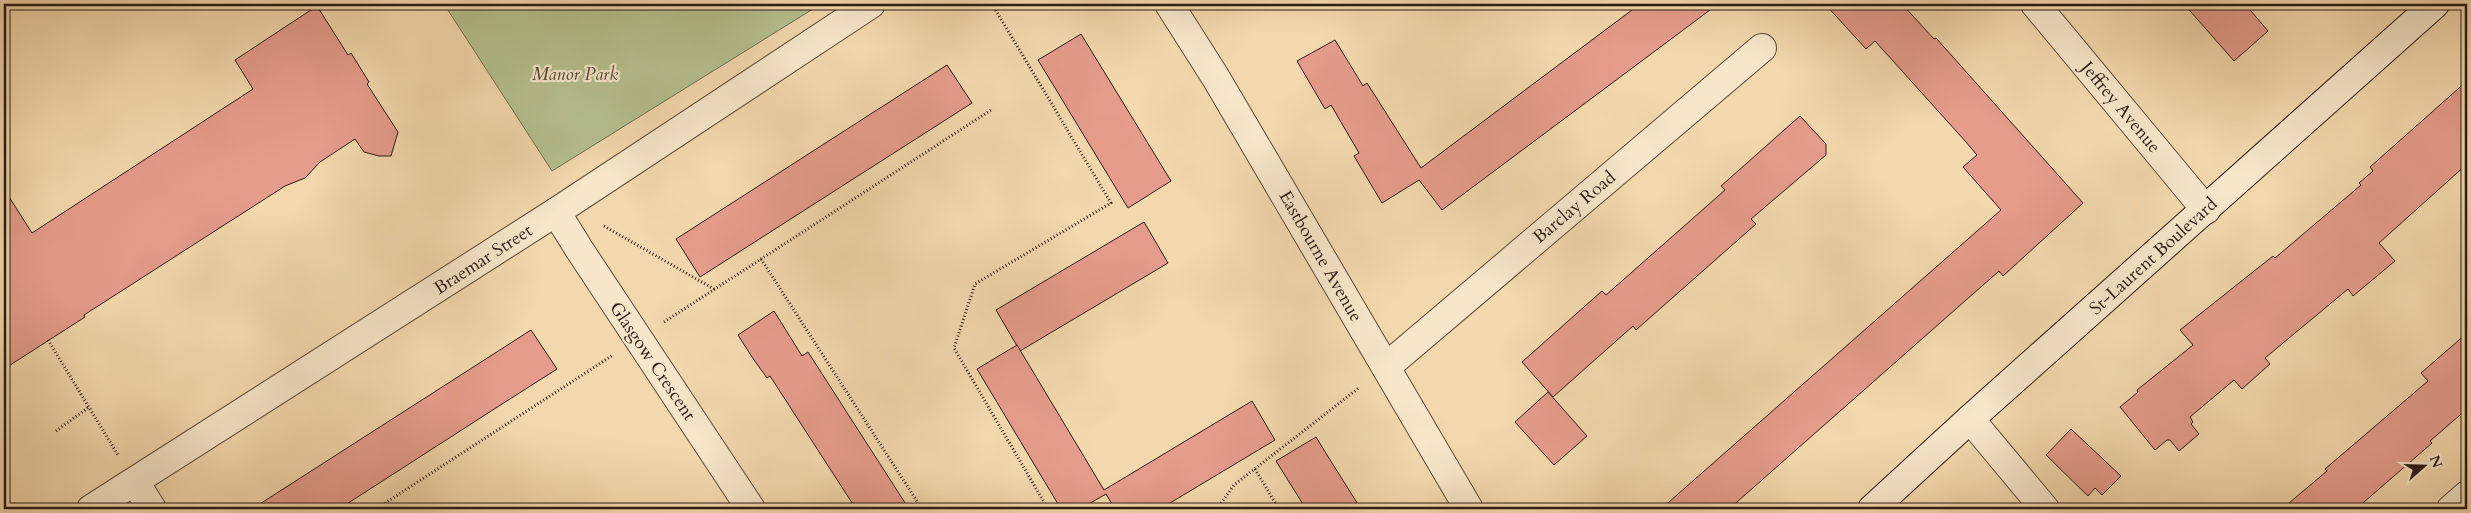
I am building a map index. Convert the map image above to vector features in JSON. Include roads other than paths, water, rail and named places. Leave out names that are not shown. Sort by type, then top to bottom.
[{"type":"street","name":"Braemar Street","points":[[91,509],[556,212],[871,4]]},
{"type":"street","name":"Eastbourne Avenue","points":[[1169,4],[1221,86],[1469,509]]},
{"type":"street","name":"Jeffrey Avenue","points":[[2036,4],[2206,210]]},
{"type":"street","name":"St-Laurent Boulevard","points":[[1872,509],[2434,4]]},
{"type":"street","name":"Barclay Road","points":[[1386,367],[1762,48]]},
{"type":"street","name":"Glasgow Crescent","points":[[556,212],[751,509]]},
{"type":"street","points":[[1970,419],[2045,509]]},
{"type":"street","points":[[135,482],[152,509]]},
{"type":"street","points":[[2451,509],[2467,495]]},
{"type":"park label","name":"Manor Park","points":[[575,74]]}]
